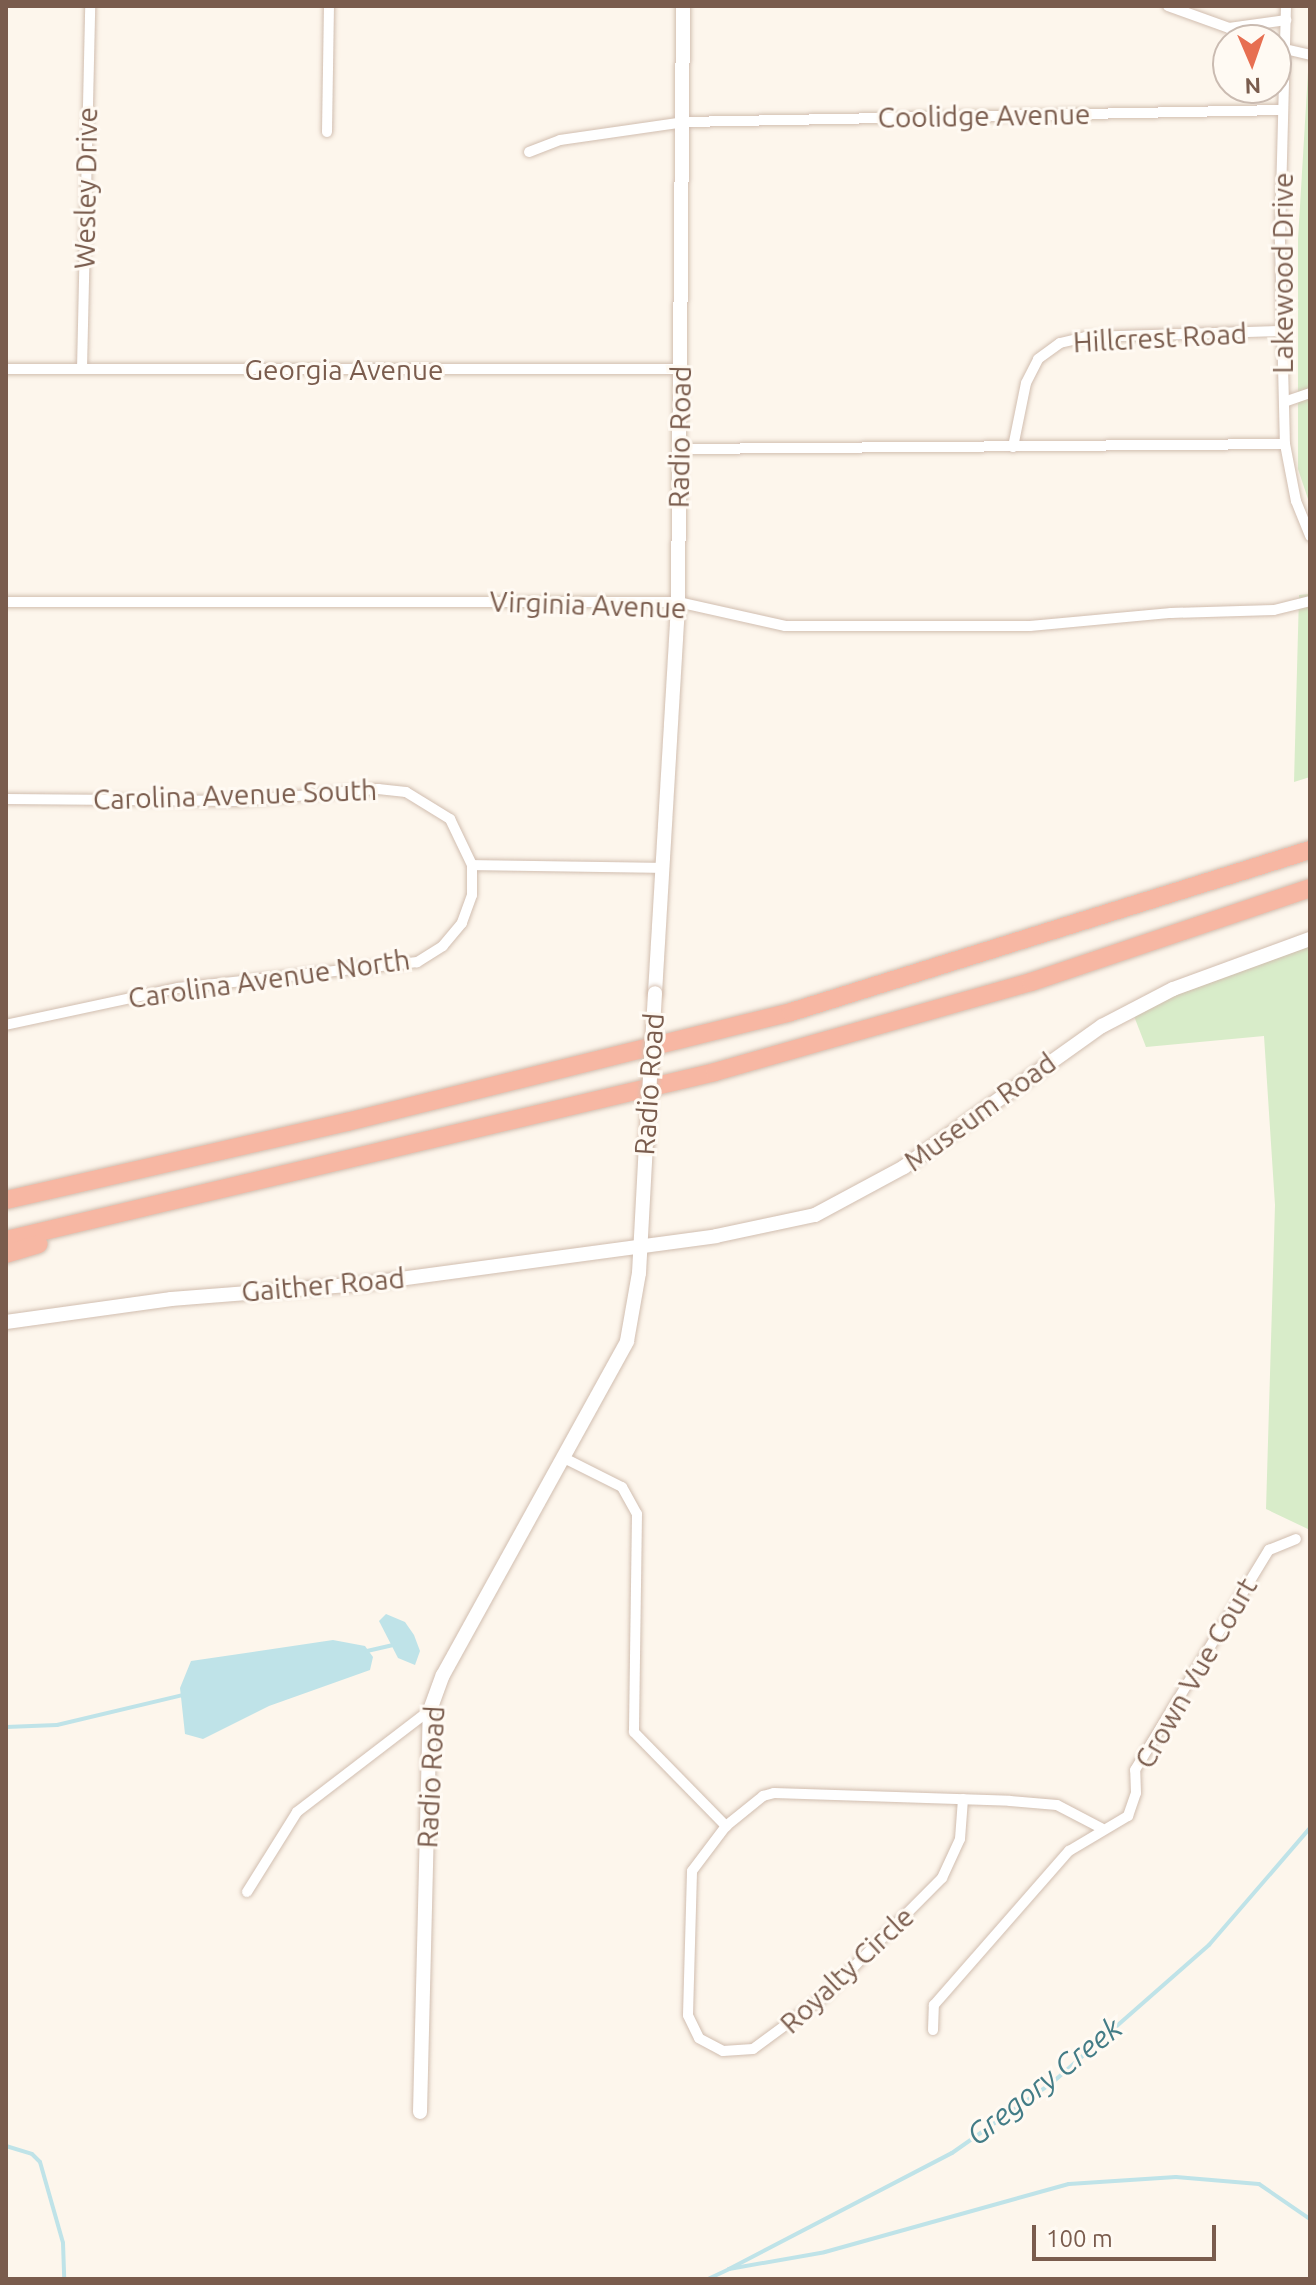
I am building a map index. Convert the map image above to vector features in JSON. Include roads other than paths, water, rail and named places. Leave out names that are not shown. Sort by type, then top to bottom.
[{"type":"highway","points":[[6,1200],[347,1122],[791,1012],[1310,850]]},
{"type":"highway","points":[[6,1240],[815,1045],[1031,982],[1310,888]]},
{"type":"highway","points":[[6,1254],[202,1195]]},
{"type":"street","name":"Wesley Drive","points":[[82,369],[90,6]]},
{"type":"street","points":[[327,132],[329,6]]},
{"type":"street","name":"Radio Road","points":[[420,2112],[430,1710],[443,1675],[627,1341],[639,1246],[678,602],[685,122],[683,6]]},
{"type":"street","points":[[1168,6],[1229,28],[1286,20]]},
{"type":"street","name":"Lakewood Drive","points":[[1286,6],[1286,24]]},
{"type":"street","name":"Lakewood Drive","points":[[1282,104],[1285,444],[1296,501],[1310,536]]},
{"type":"street","name":"Coolidge Avenue","points":[[529,152],[560,140],[685,122],[1282,110]]},
{"type":"street","name":"Hillcrest Road","points":[[1013,447],[1026,383],[1038,359],[1060,343],[1086,337],[1282,331]]},
{"type":"street","name":"Georgia Avenue","points":[[6,369],[681,369]]},
{"type":"street","points":[[1284,402],[1310,393]]},
{"type":"street","points":[[680,449],[1285,444]]},
{"type":"street","name":"Virginia Avenue","points":[[6,602],[678,602],[764,625],[1030,626],[1171,613],[1274,610],[1310,601]]},
{"type":"street","name":"Carolina Avenue South","points":[[6,799],[240,801],[378,789],[406,792],[450,819],[472,865]]},
{"type":"street","points":[[472,865],[664,868]]},
{"type":"street","name":"Carolina Avenue North","points":[[6,1025],[178,988],[417,962],[443,946],[462,923],[472,895],[472,865]]},
{"type":"street","name":"Museum Road","points":[[639,1246],[766,1227],[861,1194],[1102,1026],[1173,989],[1310,939]]},
{"type":"street","name":"Gaither Road","points":[[6,1322],[171,1299],[363,1284],[639,1246]]},
{"type":"street","points":[[564,1458],[622,1487],[637,1514],[634,1732],[726,1826]]},
{"type":"street","name":"Crown Vue Court","points":[[933,2030],[934,2005],[1069,1851],[1101,1828],[1117,1826],[1128,1816],[1136,1793],[1135,1770],[1269,1550],[1296,1539]]},
{"type":"street","points":[[247,1892],[297,1812],[430,1710]]},
{"type":"street","name":"Royalty Circle","points":[[963,1799],[960,1839],[942,1878],[825,1996],[768,2042],[739,2052],[708,2046],[688,2015],[692,1871],[726,1826],[763,1796],[774,1793],[963,1799],[1057,1805],[1101,1828]]},
{"type":"water","points":[[386,1614],[405,1622],[414,1635],[420,1651],[415,1665],[398,1658],[379,1621]]},
{"type":"water","points":[[333,1640],[365,1646],[373,1657],[370,1670],[269,1706],[203,1739],[185,1734],[180,1688],[191,1661]]},
{"type":"waterway","points":[[367,1651],[394,1645]]},
{"type":"waterway","points":[[6,1727],[57,1725],[183,1695]]},
{"type":"waterway","name":"Gregory Creek","points":[[729,2269],[952,2153],[1053,2082],[1209,1945],[1310,1828]]},
{"type":"waterway","points":[[6,2146],[32,2154],[40,2162],[63,2243],[64,2279]]},
{"type":"waterway","points":[[708,2279],[729,2269],[825,2252],[1069,2184],[1176,2177],[1259,2184],[1310,2219]]}]
